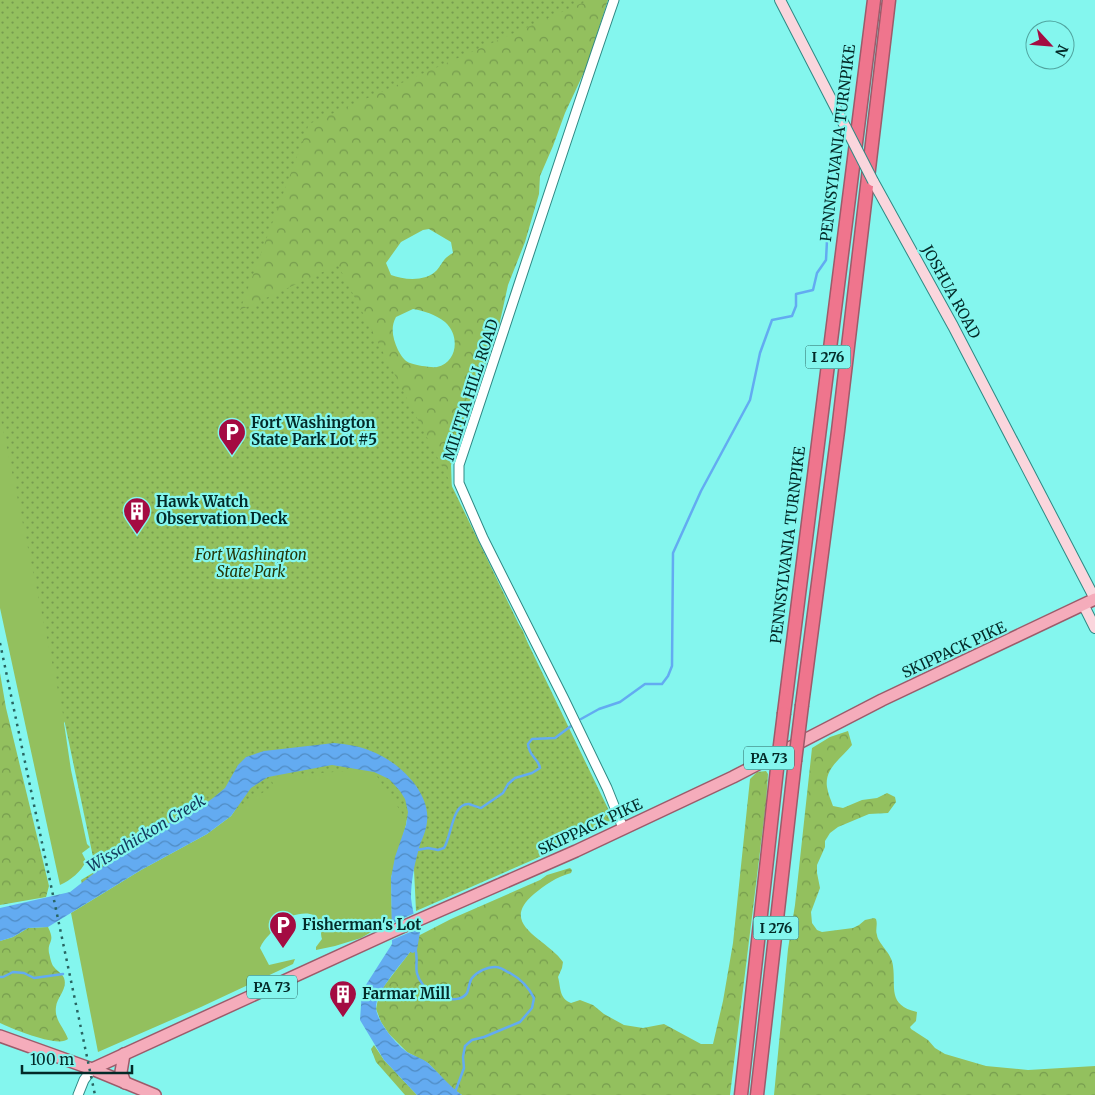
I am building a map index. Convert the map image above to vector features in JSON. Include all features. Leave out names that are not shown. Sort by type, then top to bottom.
[{"type":"highway","name":"PENNSYLVANIA TURNPIKE","points":[[742,1095],[777,769],[874,0]]},
{"type":"highway","name":"I 276","points":[[757,1095],[795,761],[838,431],[890,0]]},
{"type":"main road","name":"JOSHUA ROAD","points":[[780,0],[873,181],[953,326],[1095,599]]},
{"type":"main road","name":"SKIPPACK PIKE","points":[[92,1069],[391,932],[576,851],[733,776],[882,700],[1084,606],[1095,599]]},
{"type":"main road","points":[[1084,606],[1095,628]]},
{"type":"main road","points":[[0,1036],[92,1069],[155,1095]]},
{"type":"main road","points":[[124,1054],[121,1072],[126,1083]]},
{"type":"street","name":"MILITIA HILL ROAD","points":[[614,0],[459,465],[459,483],[483,538],[607,788],[623,828]]},
{"type":"street","points":[[78,1095],[84,1080],[92,1069]]},
{"type":"green space","name":"Fort Washington State Park","points":[[0,0],[589,0],[309,124],[240,310],[338,265],[447,476],[614,821],[535,859],[416,911],[412,828],[372,769],[270,777],[274,786],[85,898],[81,880],[96,871],[0,415]]},
{"type":"green space","points":[[330,0],[608,0],[586,68],[565,113],[540,176],[539,194],[525,242],[508,285],[499,326],[451,465],[452,493],[515,619],[523,631],[535,664],[228,349]],"holes":[[[429,229],[451,242],[453,253],[445,259],[437,270],[427,277],[408,279],[391,275],[386,263],[401,242],[423,230]],[[413,309],[437,317],[450,327],[455,341],[454,348],[453,354],[444,364],[437,367],[413,364],[407,362],[398,350],[393,333],[394,321],[396,317]]]},
{"type":"green space","points":[[0,399],[74,707],[64,723],[71,770],[87,844],[90,847],[82,853],[86,861],[81,869],[72,878],[60,885],[0,608]]},
{"type":"green space","points":[[0,673],[6,708],[49,886],[46,897],[0,905]]},
{"type":"green space","points":[[848,731],[852,745],[835,763],[828,774],[827,790],[833,806],[843,808],[862,800],[877,798],[887,793],[895,797],[896,802],[888,813],[869,814],[838,827],[830,833],[825,841],[825,847],[817,865],[820,888],[811,912],[812,923],[817,930],[822,932],[853,928],[865,920],[876,919],[876,933],[892,961],[897,1000],[907,1009],[917,1012],[916,1021],[910,1027],[911,1029],[928,1040],[935,1048],[945,1054],[986,1066],[1028,1070],[1095,1066],[1095,1095],[774,1095],[788,949],[795,905],[812,748],[830,737]]},
{"type":"green space","points":[[351,767],[370,770],[383,775],[408,812],[391,878],[392,920],[361,938],[316,950],[322,939],[321,925],[317,918],[313,915],[302,914],[279,920],[260,948],[269,965],[295,959],[293,964],[98,1052],[71,913],[141,870],[207,834],[231,816],[238,806],[268,777],[310,769]]},
{"type":"green space","points":[[766,771],[768,774],[766,803],[730,1095],[462,1095],[453,1089],[428,1063],[407,1052],[389,1034],[381,1022],[376,1009],[378,999],[384,986],[410,952],[418,936],[451,919],[540,880],[547,875],[570,868],[572,870],[571,873],[542,887],[534,894],[524,905],[521,914],[523,923],[529,931],[563,962],[558,977],[564,998],[571,1003],[580,1000],[593,1005],[604,1014],[624,1025],[643,1028],[664,1024],[701,1044],[713,1044],[733,943],[750,779],[757,772]]},
{"type":"green space","points":[[48,927],[51,936],[49,953],[51,962],[63,976],[65,982],[57,1003],[56,1012],[68,1039],[63,1041],[35,1037],[0,1023],[0,941],[13,937],[28,928]]},
{"type":"green space","points":[[374,1045],[384,1060],[417,1095],[405,1095],[376,1062],[371,1049]]},
{"type":"water","points":[[334,743],[366,749],[392,762],[411,779],[424,800],[427,822],[415,863],[411,892],[416,928],[420,932],[417,950],[413,953],[410,952],[389,979],[380,994],[376,1008],[380,1020],[398,1044],[407,1052],[428,1063],[462,1095],[417,1095],[384,1060],[360,1020],[362,991],[392,944],[391,878],[408,812],[405,799],[400,791],[389,779],[374,772],[332,765],[268,777],[251,788],[231,816],[207,834],[141,870],[48,927],[28,928],[13,937],[0,941],[0,908],[70,892],[138,839],[197,810],[213,798],[225,788],[238,765],[246,757],[264,751]]},
{"type":"pier","points":[[415,913],[417,929],[392,940],[390,924]]},
{"type":"waterway","points":[[581,719],[599,709],[620,702],[645,684],[662,684],[668,676],[672,666],[673,553],[701,491],[750,400],[760,353],[772,320],[792,316],[796,306],[796,294],[813,290],[817,273],[826,260],[831,163]]},
{"type":"waterway","points":[[417,850],[428,848],[438,850],[444,848],[456,814],[463,805],[469,804],[481,808],[503,793],[508,784],[515,778],[532,773],[540,768],[530,752],[528,744],[532,739],[555,738],[571,726]]},
{"type":"waterway","points":[[415,948],[419,980],[427,989],[437,995],[459,999],[467,993],[470,981],[474,976],[486,968],[496,967],[521,980],[534,998],[532,1008],[520,1022],[472,1040],[465,1046],[464,1068],[454,1095]]},
{"type":"waterway","points":[[0,977],[13,972],[24,973],[34,978],[63,974]]},
{"type":"railway","points":[[0,643],[95,1095]]},
{"type":"place","name":"Fort Washington State Park Lot #5","points":[[232,456]]},
{"type":"place","name":"Hawk Watch Observation Deck","points":[[137,535]]},
{"type":"place","name":"Fisherman's Lot","points":[[283,949]]},
{"type":"place","name":"Farmar Mill","points":[[343,1018]]},
{"type":"water label","name":"Wissahickon Creek","points":[[146,833]]}]
